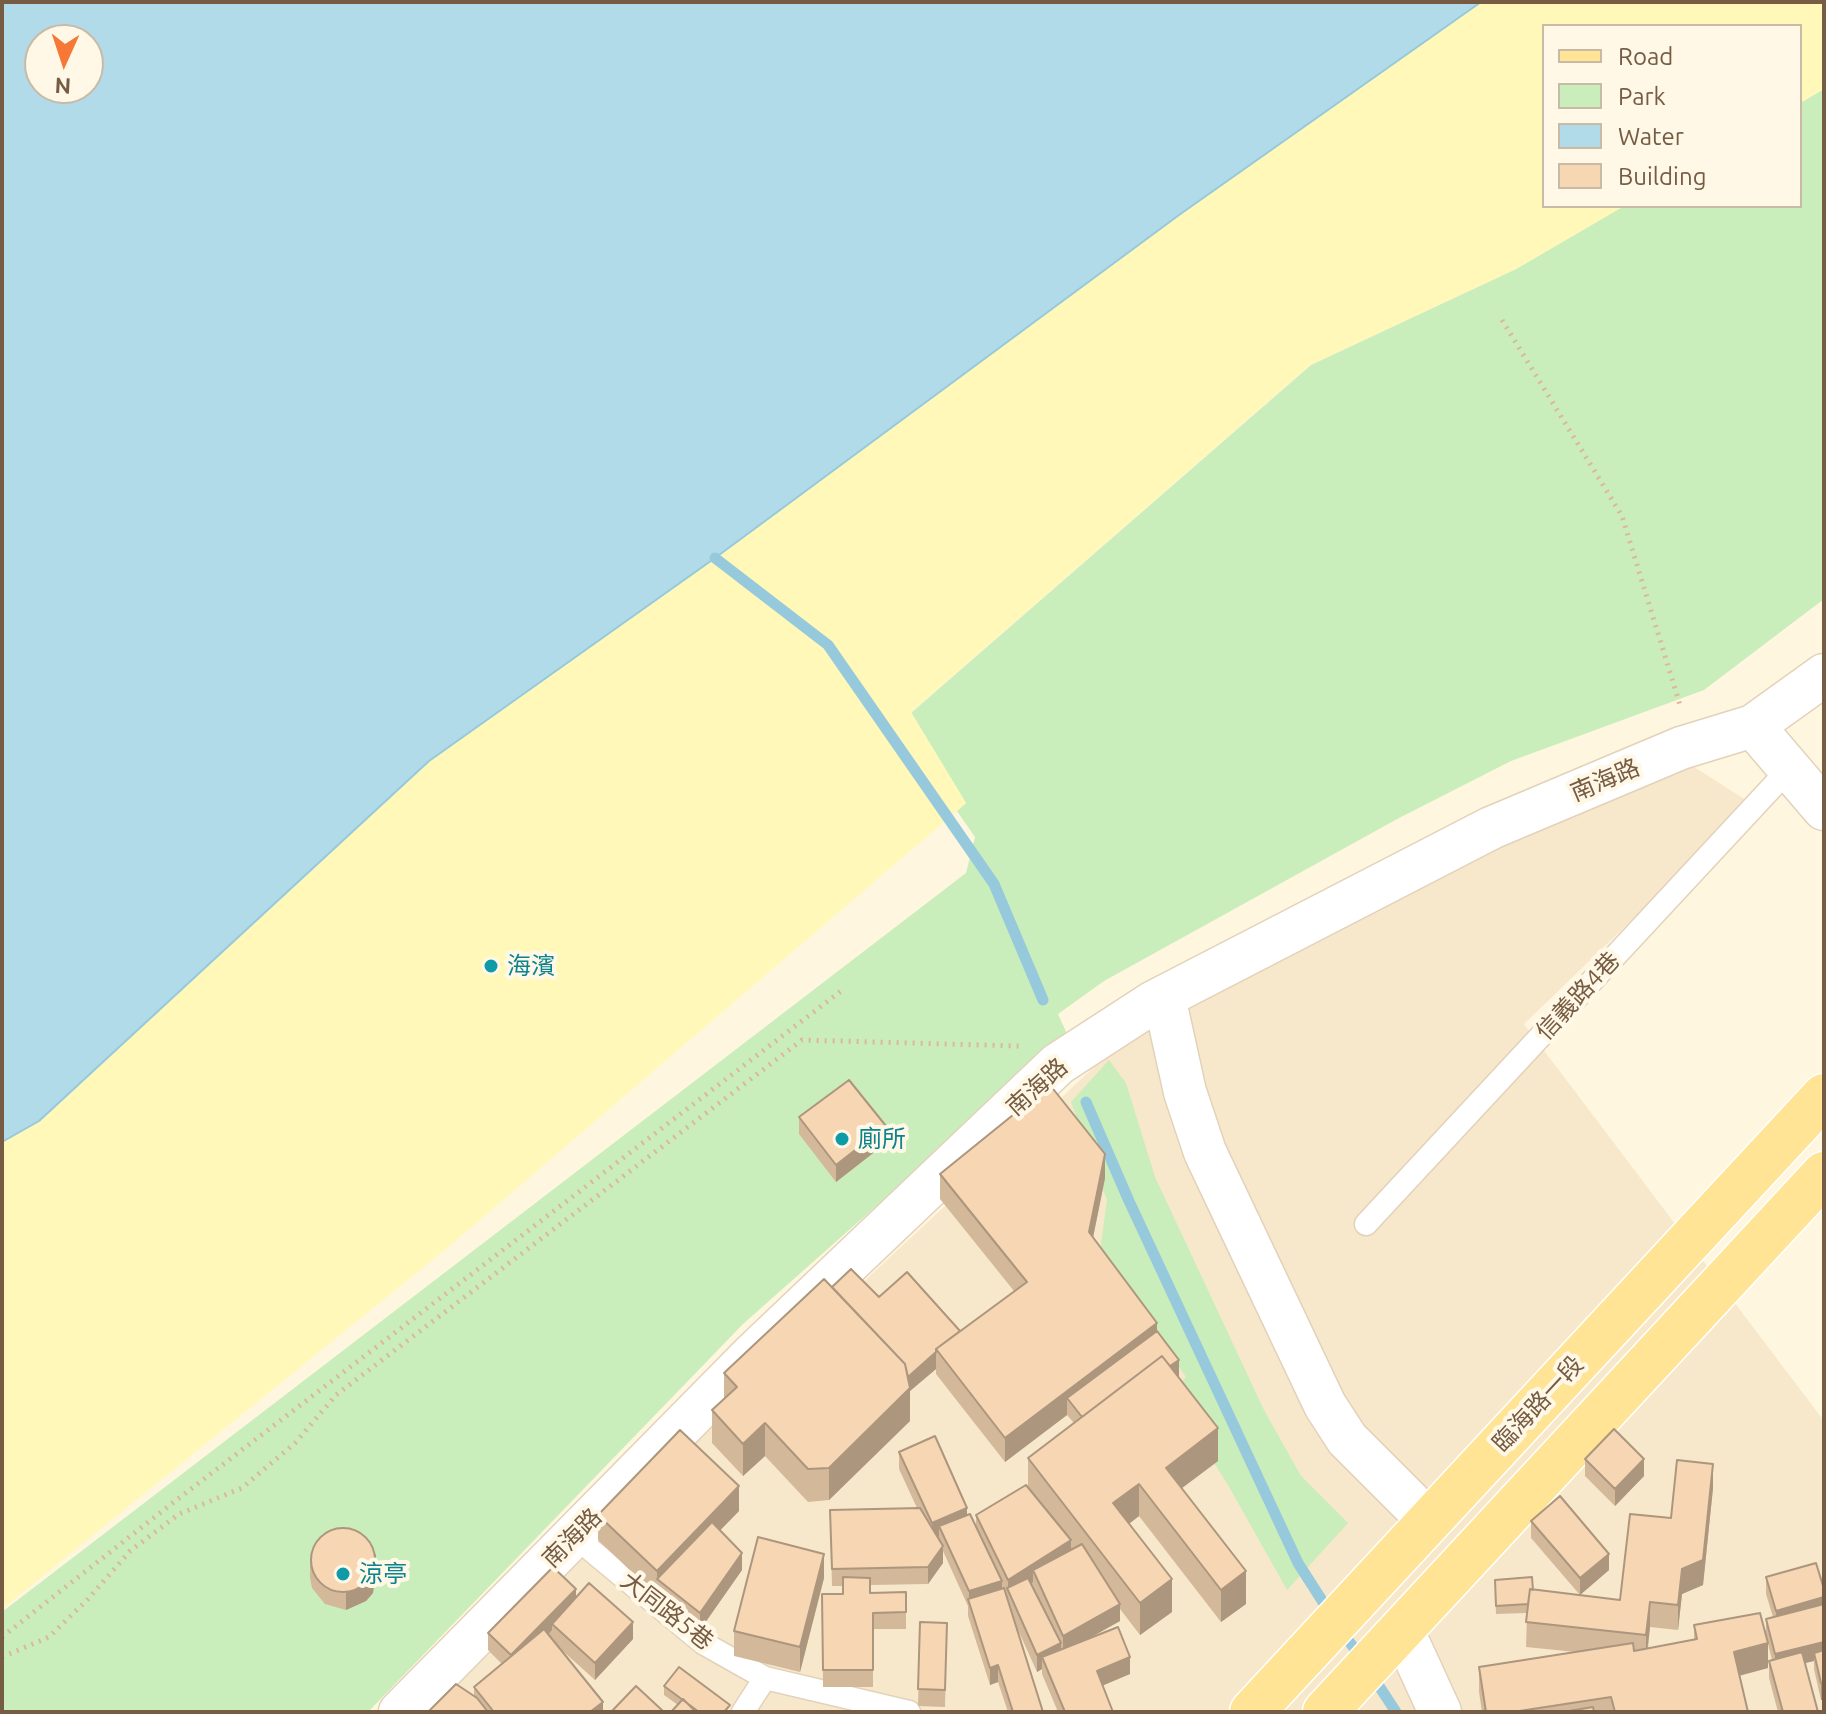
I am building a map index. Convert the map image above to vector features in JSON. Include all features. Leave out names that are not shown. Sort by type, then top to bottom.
[{"type":"main road","name":"臨海路一段","points":[[1252,1712],[1824,1096]]},
{"type":"main road","points":[[1325,1712],[1824,1174]]},
{"type":"street","name":"南海路","points":[[400,1712],[752,1355],[1058,1064],[1164,997],[1491,828],[1681,748],[1753,726],[1824,675]]},
{"type":"street","points":[[1753,726],[1824,809]]},
{"type":"street","points":[[1164,997],[1185,1092],[1205,1152],[1325,1405],[1347,1439],[1429,1521]]},
{"type":"street","points":[[1402,1629],[1440,1712]]},
{"type":"lane","name":"信義路4巷","points":[[1366,1224],[1789,769]]},
{"type":"lane","name":"大同路5巷","points":[[574,1536],[703,1643],[765,1678],[909,1712]]},
{"type":"lane","points":[[743,1712],[765,1678]]},
{"type":"path","points":[[1502,320],[1622,516],[1680,705]]},
{"type":"path","points":[[2,1637],[841,991]]},
{"type":"path","points":[[2,1657],[49,1637],[130,1551],[179,1514],[242,1488],[295,1443],[336,1395],[802,1040],[1046,1046],[1058,1064]]},
{"type":"shaded area","points":[[1677,756],[1752,804],[1524,1024],[1824,1421],[1824,1712],[421,1712],[595,1532],[1166,1000]]},
{"type":"green space","points":[[1824,89],[1824,599],[1704,690],[1511,761],[1399,818],[1104,981],[1058,1014],[1068,1036],[743,1324],[368,1712],[2,1712],[2,1612],[966,873],[975,837],[957,811],[966,803],[911,713],[1311,365],[1516,269],[1621,208],[1802,208],[1802,102]]},
{"type":"green space","points":[[1109,1060],[1126,1083],[1155,1177],[1264,1410],[1301,1476],[1348,1523],[1287,1590],[1228,1485],[1170,1393],[1186,1377],[1100,1251],[1107,1200],[1071,1102]]},
{"type":"sand","name":"海濱","points":[[1481,2],[1824,2],[1824,89],[1802,102],[1802,24],[1542,24],[1542,208],[1621,208],[1516,269],[1310,365],[911,712],[966,803],[447,1248],[2,1609],[2,1142],[39,1121],[429,761],[715,558],[1179,215]]},
{"type":"water","points":[[2,2],[1481,2],[1179,215],[715,558],[429,761],[39,1121],[2,1142]]},
{"type":"building","name":"廁所","points":[[849,1080],[886,1126],[836,1165],[799,1117]]},
{"type":"building","points":[[1050,1085],[1105,1154],[1089,1232],[1157,1323],[1005,1438],[936,1349],[1027,1282],[940,1174]]},
{"type":"building","points":[[851,1269],[879,1297],[907,1272],[960,1331],[936,1349],[908,1377],[905,1364],[832,1287]]},
{"type":"building","points":[[824,1279],[905,1364],[910,1388],[829,1468],[808,1469],[765,1423],[743,1444],[712,1410],[737,1387],[724,1373]]},
{"type":"building","points":[[1157,1331],[1179,1360],[1170,1366],[1162,1356],[1082,1417],[1067,1398]]},
{"type":"building","points":[[1162,1356],[1218,1428],[1166,1468],[1246,1571],[1221,1590],[1139,1484],[1113,1503],[1172,1579],[1140,1603],[1028,1458]]},
{"type":"building","points":[[1614,1429],[1644,1459],[1615,1489],[1585,1459]]},
{"type":"building","points":[[680,1430],[739,1486],[657,1571],[598,1515]]},
{"type":"building","points":[[935,1436],[967,1508],[932,1523],[899,1452]]},
{"type":"building","points":[[1677,1460],[1713,1464],[1703,1560],[1682,1569],[1678,1605],[1650,1602],[1646,1635],[1526,1622],[1530,1589],[1620,1600],[1630,1514],[1671,1518]]},
{"type":"building","points":[[1026,1485],[1071,1540],[1008,1580],[976,1515]]},
{"type":"building","points":[[1560,1496],[1609,1554],[1580,1578],[1531,1521]]},
{"type":"building","points":[[920,1508],[943,1546],[928,1567],[832,1569],[830,1510]]},
{"type":"building","points":[[970,1514],[1002,1581],[969,1591],[939,1526]]},
{"type":"building","points":[[712,1522],[742,1553],[700,1613],[657,1579]]},
{"type":"building","name":"涼亭","points":[[337,1528],[349,1528],[366,1537],[373,1548],[373,1572],[366,1583],[349,1592],[337,1592],[325,1587],[316,1578],[311,1566],[311,1554],[316,1542],[325,1533]]},
{"type":"building","points":[[758,1537],[824,1554],[800,1647],[734,1631]]},
{"type":"building","points":[[1082,1544],[1120,1604],[1063,1636],[1033,1570]]},
{"type":"building","points":[[1816,1563],[1824,1597],[1776,1611],[1766,1577]]},
{"type":"building","points":[[553,1567],[576,1589],[511,1655],[488,1633]]},
{"type":"building","points":[[843,1577],[870,1578],[870,1593],[906,1592],[906,1612],[873,1613],[873,1670],[823,1670],[822,1594],[843,1594]]},
{"type":"building","points":[[1532,1577],[1533,1590],[1530,1589],[1528,1604],[1496,1606],[1495,1580]]},
{"type":"building","points":[[1028,1578],[1061,1643],[1037,1655],[1007,1588]]},
{"type":"building","points":[[589,1583],[633,1622],[595,1663],[552,1624]]},
{"type":"building","points":[[1004,1588],[1043,1712],[1013,1712],[998,1665],[990,1668],[968,1599]]},
{"type":"building","points":[[1824,1604],[1824,1642],[1775,1654],[1766,1619]]},
{"type":"building","points":[[1760,1613],[1768,1643],[1734,1652],[1748,1712],[1615,1712],[1611,1697],[1513,1712],[1486,1712],[1479,1667],[1633,1643],[1634,1651],[1697,1639],[1694,1625]]},
{"type":"building","points":[[920,1622],[947,1623],[945,1690],[918,1689]]},
{"type":"building","points":[[1118,1627],[1130,1657],[1097,1671],[1113,1712],[1065,1712],[1042,1657]]},
{"type":"building","points":[[544,1629],[603,1702],[590,1712],[494,1712],[474,1687]]},
{"type":"building","points":[[1824,1650],[1824,1683],[1821,1683],[1814,1653]]},
{"type":"building","points":[[1802,1652],[1818,1712],[1783,1712],[1769,1661]]},
{"type":"building","points":[[679,1667],[730,1705],[724,1712],[699,1712],[664,1686]]},
{"type":"building","points":[[456,1684],[477,1698],[488,1712],[428,1712]]},
{"type":"building","points":[[636,1686],[664,1712],[611,1712]]},
{"type":"building","points":[[683,1699],[696,1712],[671,1712]]},
{"type":"building","points":[[1593,1707],[1594,1712],[1563,1712]]},
{"type":"waterway","points":[[715,558],[828,645],[994,884],[1043,1000]]},
{"type":"waterway","points":[[1086,1102],[1298,1563],[1323,1602]]},
{"type":"waterway","points":[[1348,1640],[1354,1648]]},
{"type":"waterway","points":[[1379,1686],[1396,1712]]},
{"type":"place","name":"海濱","points":[[491,966]]},
{"type":"place","name":"廁所","points":[[842,1139]]},
{"type":"place","name":"涼亭","points":[[343,1574]]}]
